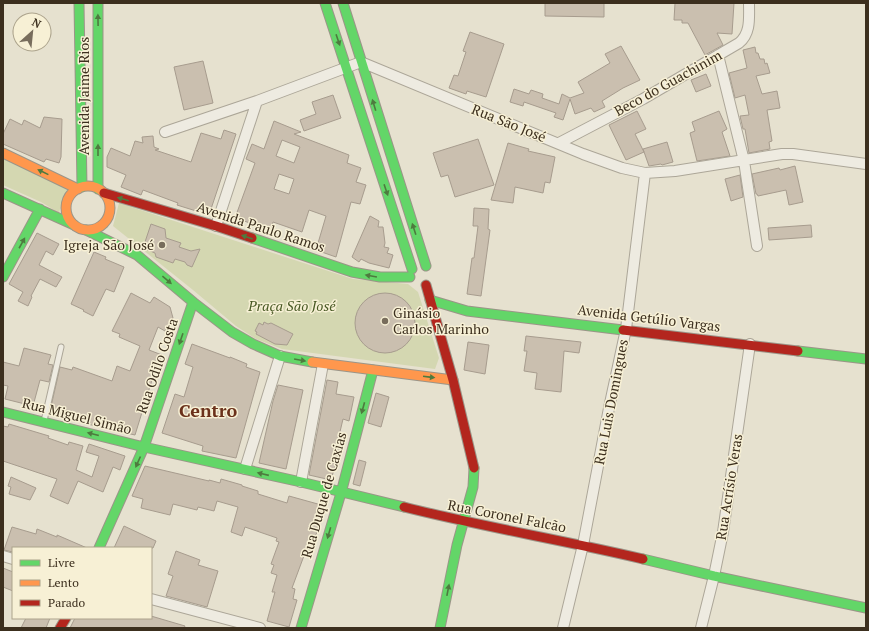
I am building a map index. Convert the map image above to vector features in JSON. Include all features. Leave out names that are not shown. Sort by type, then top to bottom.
[{"type":"street","name":"Avenida Jaime Rios","points":[[79,3],[80,188]]},
{"type":"street","name":"Avenida Jaime Rios","points":[[98,3],[101,191]]},
{"type":"street","points":[[325,3],[347,67],[381,176],[411,273],[411,280],[416,285],[426,285],[431,276],[426,266],[395,172],[343,3]]},
{"type":"street","name":"Beco do Guachinim","points":[[559,143],[643,99],[734,46],[746,36],[748,30],[749,3]]},
{"type":"street","points":[[718,54],[744,161],[757,246]]},
{"type":"street","points":[[165,132],[258,101],[361,62]]},
{"type":"street","name":"Rua São José","points":[[361,62],[583,154],[622,168],[646,173],[675,171],[782,154],[793,154],[866,164]]},
{"type":"street","points":[[80,67],[98,67]]},
{"type":"street","points":[[216,226],[258,101]]},
{"type":"street","points":[[3,153],[80,188],[93,187],[101,191],[110,205],[108,218],[100,227],[86,230]]},
{"type":"street","points":[[381,176],[395,172]]},
{"type":"street","name":"Rua Luis Domingues","points":[[563,628],[583,545],[609,408],[626,329],[646,173]]},
{"type":"street","points":[[74,225],[68,216],[66,206],[70,196],[80,188]]},
{"type":"street","name":"Avenida Paulo Ramos","points":[[101,191],[216,226],[352,272],[380,277],[411,273]]},
{"type":"street","points":[[3,193],[86,230],[137,255],[193,302],[232,332],[253,344],[280,356],[323,364],[453,380]]},
{"type":"street","points":[[3,277],[40,209]]},
{"type":"street","points":[[411,273],[418,265],[426,266]]},
{"type":"street","points":[[426,285],[453,380],[474,464],[473,487],[457,545],[440,628]]},
{"type":"street","name":"Avenida Getúlio Vargas","points":[[430,300],[467,310],[866,359]]},
{"type":"street","name":"Rua Odilo Costa","points":[[99,547],[144,447],[193,302]]},
{"type":"street","name":"Rua Acrísio Veras","points":[[701,628],[714,576],[724,525],[750,344]]},
{"type":"street","points":[[244,470],[280,356]]},
{"type":"street","points":[[301,482],[323,364]]},
{"type":"street","name":"Rua Duque de Caxias","points":[[301,628],[341,493],[373,370]]},
{"type":"street","name":"Rua Miguel Simão","points":[[3,412],[144,447]]},
{"type":"street","name":"Rua Coronel Falcão","points":[[144,447],[301,482],[464,522],[583,545],[714,576],[866,608]]},
{"type":"street","points":[[152,599],[260,628]]},
{"type":"street","points":[[60,628],[65,619]]},
{"type":"lane","points":[[44,422],[61,347]]},
{"type":"green space","points":[[3,159],[71,187],[62,201],[59,213],[41,202],[3,185]]},
{"type":"green space","name":"Praça São José","points":[[119,203],[353,279],[408,284],[418,292],[439,358],[435,369],[282,349],[256,339],[236,326],[113,226]]},
{"type":"building","points":[[545,3],[604,3],[604,17],[545,16]]},
{"type":"building","points":[[675,3],[734,3],[732,34],[717,33],[723,45],[705,55],[688,23],[682,23],[682,20],[674,20]]},
{"type":"building","points":[[470,32],[504,44],[486,97],[467,91],[466,94],[449,88],[454,75],[458,76],[466,52],[463,51]]},
{"type":"building","points":[[621,46],[640,80],[623,88],[602,101],[605,107],[594,112],[591,108],[575,114],[570,99],[563,120],[554,117],[556,113],[524,102],[523,106],[510,102],[514,89],[529,94],[531,90],[543,94],[542,98],[559,104],[562,94],[570,98],[584,93],[578,82],[610,63],[605,54]]},
{"type":"building","points":[[755,47],[756,53],[758,53],[760,59],[764,59],[765,64],[767,63],[770,73],[756,76],[762,94],[777,91],[780,108],[767,110],[772,141],[769,142],[770,149],[749,153],[745,129],[743,129],[740,116],[749,115],[745,95],[735,98],[729,73],[747,68],[743,50]]},
{"type":"building","points":[[203,61],[213,103],[184,110],[174,67]]},
{"type":"building","points":[[706,74],[711,86],[696,92],[691,80]]},
{"type":"building","points":[[333,95],[341,118],[304,131],[300,120],[316,114],[312,102]]},
{"type":"building","points":[[637,111],[646,129],[635,134],[644,152],[626,160],[609,125]]},
{"type":"building","points":[[719,111],[727,129],[722,132],[730,156],[697,161],[690,133],[695,131],[692,122]]},
{"type":"building","points":[[44,117],[62,119],[61,157],[59,163],[46,159],[44,162],[3,144],[3,134],[10,119],[22,125],[24,120],[40,128]]},
{"type":"building","points":[[274,121],[301,132],[294,134],[349,155],[347,163],[361,168],[356,182],[366,185],[360,204],[351,202],[336,257],[316,250],[326,216],[309,210],[302,232],[273,222],[271,229],[261,225],[260,228],[249,225],[250,223],[235,218],[255,163],[246,159],[252,144],[264,149]],"holes":[[[282,140],[300,147],[294,163],[276,156]],[[279,174],[294,179],[289,194],[274,189]]]},
{"type":"building","points":[[224,130],[236,134],[209,215],[177,205],[178,203],[143,190],[141,195],[121,187],[126,175],[107,167],[107,157],[111,148],[130,156],[135,141],[143,143],[142,137],[153,136],[154,147],[159,149],[155,150],[191,162],[201,133],[221,139]]},
{"type":"building","points":[[478,139],[494,185],[455,197],[448,175],[441,177],[433,153]]},
{"type":"building","points":[[667,142],[673,162],[649,166],[643,149]]},
{"type":"building","points":[[508,143],[529,149],[528,151],[555,157],[550,183],[545,182],[543,193],[515,187],[513,203],[491,200]]},
{"type":"building","points":[[795,166],[803,202],[789,205],[786,190],[758,196],[756,194],[752,174]]},
{"type":"building","points":[[740,175],[743,197],[731,201],[725,179]]},
{"type":"building","points":[[474,208],[489,209],[488,229],[490,230],[481,296],[467,294],[478,226],[473,226]]},
{"type":"building","points":[[370,216],[379,221],[378,227],[383,227],[384,247],[389,248],[387,253],[393,255],[389,268],[369,263],[361,259],[359,262],[352,257]]},
{"type":"building","name":"Igreja São José","points":[[151,224],[165,229],[166,238],[181,243],[179,247],[191,251],[200,249],[192,267],[187,265],[185,262],[175,259],[173,263],[156,257],[155,253],[143,248]]},
{"type":"building","points":[[811,225],[812,237],[769,240],[768,228]]},
{"type":"building","points":[[37,233],[59,244],[53,255],[46,251],[39,265],[62,277],[56,287],[40,279],[31,296],[32,297],[28,306],[18,301],[23,292],[9,284]]},
{"type":"building","points":[[94,252],[106,257],[105,259],[124,267],[114,292],[106,289],[93,316],[71,304]]},
{"type":"building","points":[[131,293],[150,303],[154,297],[170,307],[173,318],[165,331],[158,327],[149,350],[162,355],[156,367],[135,435],[83,423],[84,420],[50,411],[60,367],[72,370],[73,367],[112,381],[117,366],[130,371],[140,346],[119,337],[120,334],[112,331]]},
{"type":"building","name":"Ginásio Carlos Marinho","points":[[379,293],[391,293],[402,298],[410,306],[415,317],[413,335],[402,348],[391,353],[379,353],[368,348],[360,340],[355,329],[355,317],[360,306],[368,298]]},
{"type":"building","points":[[264,322],[268,324],[271,323],[293,334],[287,345],[275,344],[256,334],[257,332],[255,331],[259,323],[263,325]]},
{"type":"building","points":[[526,336],[581,342],[579,353],[564,351],[561,392],[535,389],[537,373],[524,371],[527,351],[524,351]]},
{"type":"building","points":[[468,342],[489,345],[485,374],[464,370]]},
{"type":"building","points":[[192,344],[247,364],[246,367],[260,372],[236,458],[202,451],[203,446],[162,433],[175,394],[184,397],[193,367],[185,364]]},
{"type":"building","points":[[24,348],[51,355],[48,364],[53,365],[49,382],[40,380],[33,406],[5,399],[8,386],[3,385],[3,362],[19,366]]},
{"type":"building","points":[[327,380],[338,382],[336,394],[354,397],[349,421],[343,419],[339,436],[345,438],[345,440],[338,467],[335,466],[331,480],[309,475]]},
{"type":"building","points":[[278,385],[303,390],[286,469],[259,463]]},
{"type":"building","points":[[376,393],[389,397],[381,427],[368,423]]},
{"type":"building","points":[[9,424],[49,436],[48,438],[68,445],[69,442],[83,446],[76,470],[92,477],[99,456],[86,452],[89,444],[125,456],[120,470],[113,467],[103,492],[78,481],[68,504],[50,496],[57,479],[3,461],[3,426],[8,427]]},
{"type":"building","points":[[359,460],[366,462],[360,486],[353,484]]},
{"type":"building","points":[[145,466],[220,483],[221,479],[242,485],[258,491],[258,494],[287,503],[289,496],[325,506],[310,554],[305,553],[292,588],[295,589],[293,599],[297,600],[289,627],[267,621],[275,592],[272,592],[277,575],[271,573],[274,565],[271,564],[279,542],[276,541],[277,538],[245,527],[242,536],[231,532],[238,507],[217,501],[214,511],[198,507],[197,510],[173,504],[170,515],[141,508],[143,499],[132,496]]},
{"type":"building","points":[[11,477],[36,488],[30,500],[9,494],[11,487],[8,486]]},
{"type":"building","points":[[124,526],[156,541],[153,548],[114,547]]},
{"type":"building","points":[[12,527],[36,534],[37,529],[57,537],[57,535],[85,547],[12,547],[12,552],[4,550]]},
{"type":"building","points":[[176,551],[200,560],[198,565],[218,571],[207,607],[166,596],[173,576],[168,574]]},
{"type":"building","points":[[3,568],[12,572],[12,591],[3,587]]},
{"type":"building","points":[[152,616],[185,626],[184,628],[70,628],[74,619],[152,619]]},
{"type":"building","points":[[26,619],[50,619],[46,628],[21,628]]},
{"type":"traffic: fast","points":[[79,3],[82,187]]},
{"type":"traffic: fast","points":[[98,3],[98,189]]},
{"type":"traffic: fast","points":[[325,3],[412,269]]},
{"type":"traffic: fast","points":[[343,3],[426,266]]},
{"type":"traffic: fast","points":[[3,193],[74,225]]},
{"type":"traffic: fast","points":[[3,277],[40,209]]},
{"type":"traffic: fast","points":[[86,230],[137,255],[193,302],[232,332],[253,344],[280,356],[312,362]]},
{"type":"traffic: fast","points":[[252,238],[352,272],[380,277],[410,277]]},
{"type":"traffic: fast","points":[[430,300],[467,311],[623,330]]},
{"type":"traffic: fast","points":[[99,547],[144,447],[193,302]]},
{"type":"traffic: fast","points":[[798,351],[866,359]]},
{"type":"traffic: fast","points":[[301,628],[341,493],[373,370]]},
{"type":"traffic: fast","points":[[3,412],[144,447],[404,507]]},
{"type":"traffic: fast","points":[[440,628],[457,545],[473,487],[474,468]]},
{"type":"traffic: fast","points":[[643,559],[714,576],[866,608]]},
{"type":"traffic: slow","points":[[3,153],[78,189]]},
{"type":"traffic: slow","points":[[88,186],[100,190],[106,196],[110,208],[106,220],[100,226],[88,230],[76,226],[70,220],[66,208],[70,196],[76,190],[88,186]]},
{"type":"traffic: slow","points":[[312,362],[453,380]]},
{"type":"traffic: jam","points":[[104,193],[252,238]]},
{"type":"traffic: jam","points":[[426,285],[453,380],[474,468]]},
{"type":"traffic: jam","points":[[623,330],[798,351]]},
{"type":"traffic: jam","points":[[404,507],[643,559]]},
{"type":"traffic: jam","points":[[60,628],[65,619]]},
{"type":"place","name":"Igreja São José","points":[[162,245]]},
{"type":"place","name":"Ginásio Carlos Marinho","points":[[385,321]]},
{"type":"district","name":"Centro","points":[[208,411]]}]
